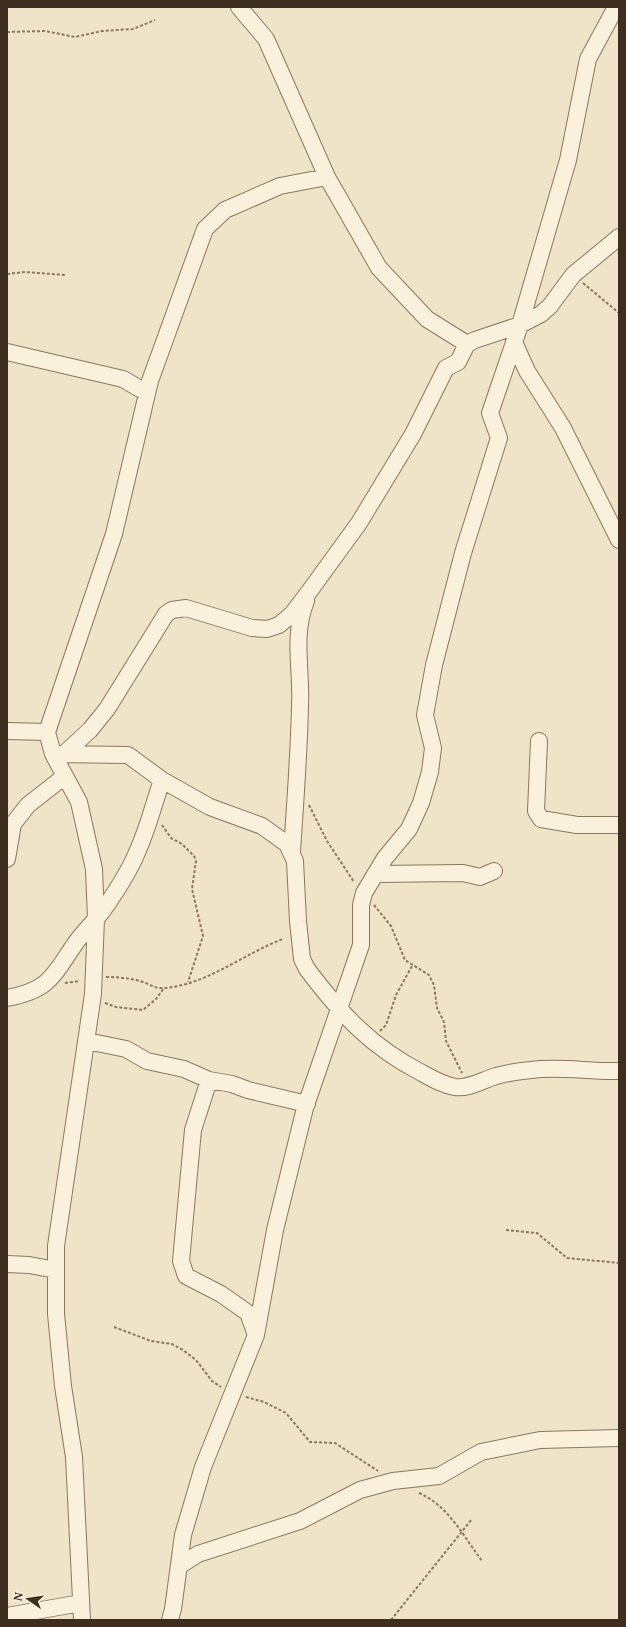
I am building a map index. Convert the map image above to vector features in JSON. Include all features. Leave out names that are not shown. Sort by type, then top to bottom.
[{"type":"street","points":[[239,7],[266,39],[327,177],[379,268],[427,319],[467,344]]},
{"type":"street","points":[[170,1620],[173,1609],[183,1535],[203,1467],[256,1335],[275,1230],[307,1104],[361,945],[360,905],[364,893],[384,858],[409,829],[421,803],[430,772],[433,748],[425,715],[434,664],[463,553],[499,438],[490,413],[520,325],[568,160],[588,59],[616,7]]},
{"type":"street","points":[[82,1620],[74,1457],[62,1379],[56,1314],[56,1246],[93,994],[96,919],[94,869],[79,802],[65,776],[59,754],[47,732],[114,534],[150,381],[205,229],[224,210],[280,186],[327,177]]},
{"type":"street","points":[[59,754],[90,730],[106,709],[166,614],[172,610],[186,608],[252,628],[267,629],[279,625],[292,614],[312,589],[363,516],[413,434],[446,368],[458,362],[467,344],[520,325],[540,314],[550,306],[573,275],[619,237]]},
{"type":"street","points":[[514,342],[527,371],[563,428],[619,540]]},
{"type":"street","points":[[7,352],[123,378],[147,393]]},
{"type":"street","points":[[292,852],[300,704],[297,640],[302,612],[312,589]]},
{"type":"street","points":[[7,731],[47,732]]},
{"type":"street","points":[[539,741],[536,811],[541,819],[577,825],[619,825]]},
{"type":"street","points":[[59,754],[128,755],[162,780],[210,807],[262,826],[286,844],[292,852],[295,861],[298,921],[302,959],[307,969],[339,1009],[360,1032],[403,1064],[442,1084],[456,1087],[465,1087],[496,1076],[548,1068],[589,1072],[619,1072]]},
{"type":"street","points":[[7,859],[13,824],[28,805],[65,776]]},
{"type":"street","points":[[7,998],[26,995],[44,985],[56,973],[77,941],[106,906],[138,851],[162,780]]},
{"type":"street","points":[[375,874],[463,873],[480,876],[494,871]]},
{"type":"street","points":[[87,1041],[126,1049],[147,1061],[184,1069],[209,1080],[232,1084],[248,1090],[307,1104]]},
{"type":"street","points":[[209,1080],[193,1130],[181,1261],[186,1276],[221,1294],[248,1313],[256,1335]]},
{"type":"street","points":[[7,1264],[29,1264],[56,1270]]},
{"type":"street","points":[[179,1566],[198,1554],[300,1521],[360,1490],[393,1481],[438,1476],[481,1452],[540,1440],[619,1438]]},
{"type":"street","points":[[7,1616],[81,1603]]},
{"type":"path","points":[[7,32],[45,32],[75,37],[102,30],[122,31],[133,29],[155,20]]},
{"type":"path","points":[[7,274],[25,272],[65,275]]},
{"type":"path","points":[[573,275],[619,313]]},
{"type":"path","points":[[307,800],[327,841],[347,873],[391,926],[405,960],[412,966],[429,975],[434,985],[437,1008],[444,1022],[446,1041],[463,1076],[465,1087]]},
{"type":"path","points":[[153,806],[165,830],[171,838],[182,844],[194,856],[196,861],[192,889],[203,936],[188,982]]},
{"type":"path","points":[[44,985],[75,982],[94,978],[121,978],[164,988],[214,973],[261,947],[283,938]]},
{"type":"path","points":[[371,1040],[386,1025],[398,990],[412,966]]},
{"type":"path","points":[[75,982],[104,1002],[116,1007],[143,1010],[156,999],[164,988]]},
{"type":"path","points":[[506,1230],[537,1233],[546,1238],[567,1258],[619,1263]]},
{"type":"path","points":[[114,1327],[151,1341],[172,1344],[183,1350],[196,1360],[212,1381],[234,1392],[278,1408],[286,1413],[310,1442],[335,1443],[393,1481]]},
{"type":"path","points":[[416,1492],[435,1501],[446,1512],[482,1561]]},
{"type":"path","points":[[391,1620],[416,1590],[443,1553],[461,1534],[472,1519]]}]
